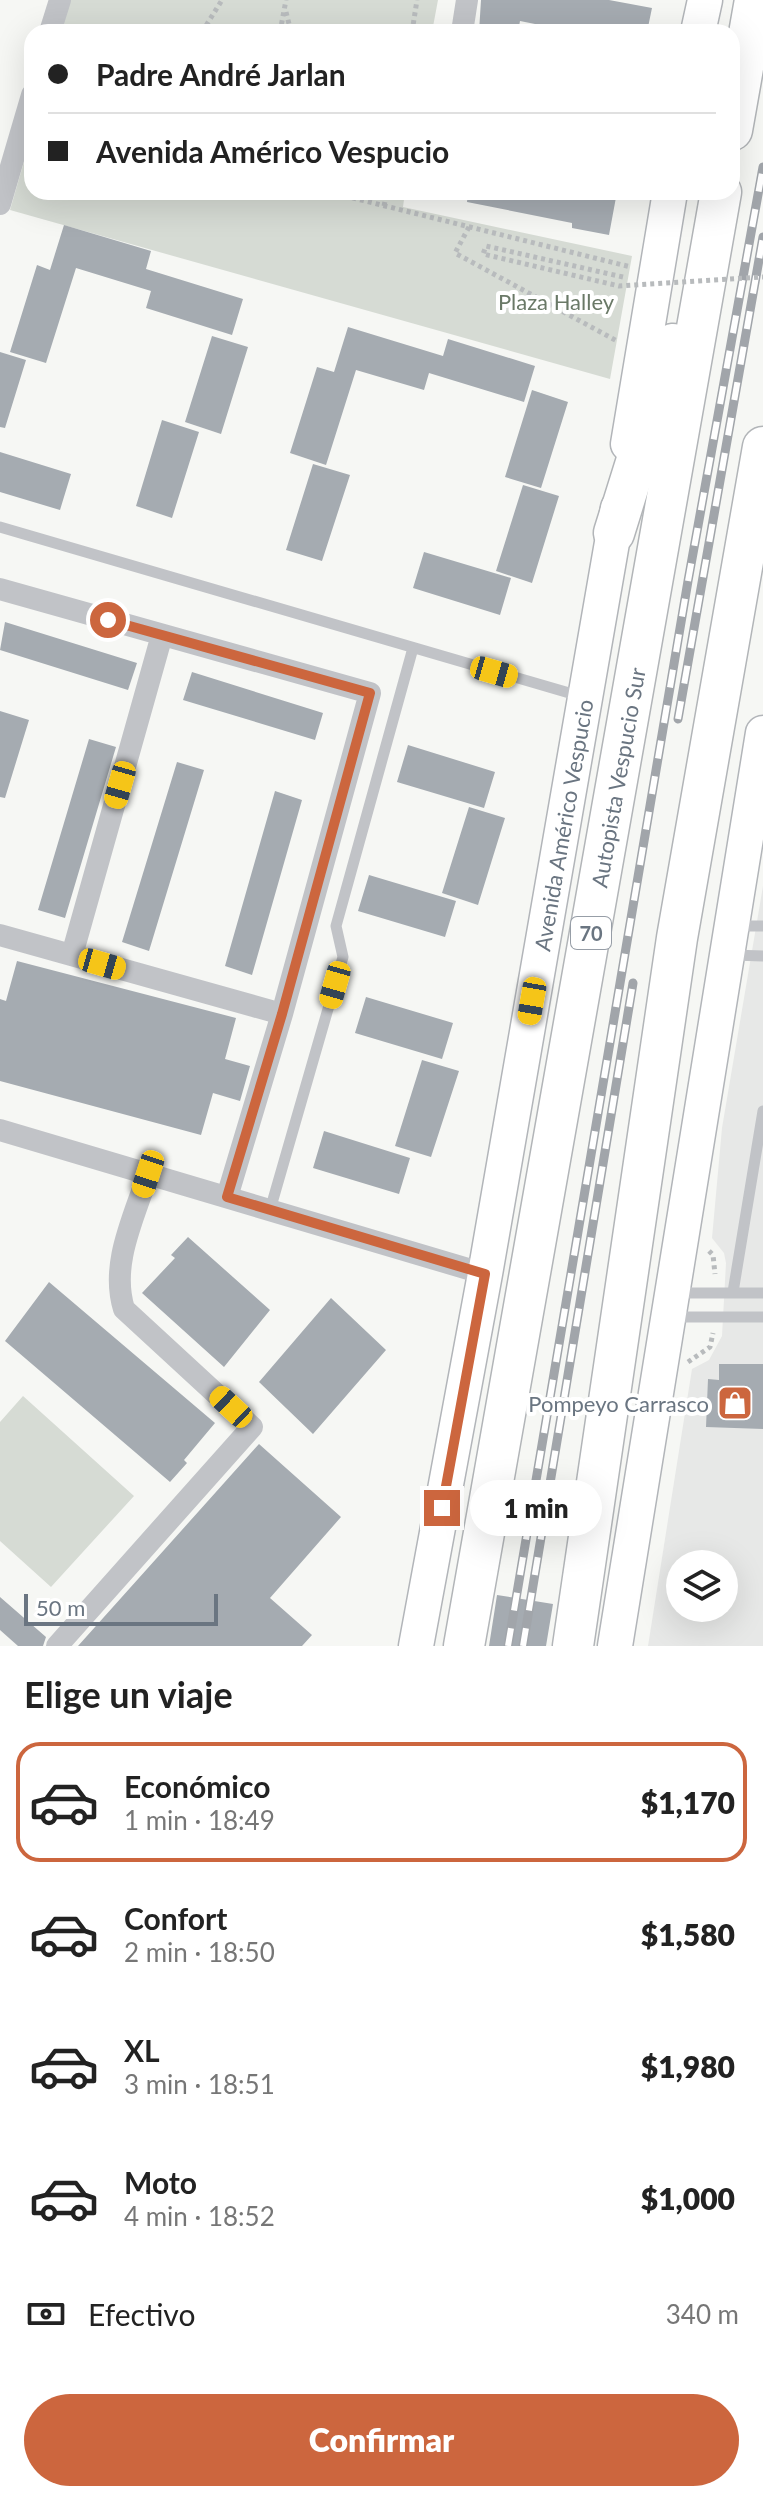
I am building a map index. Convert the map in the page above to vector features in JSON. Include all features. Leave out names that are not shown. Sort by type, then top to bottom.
[{"type":"highway","points":[[740,85],[755,0]]},
{"type":"highway","points":[[614,533],[719,206]]},
{"type":"highway","name":"Autopista Vespucio Sur","points":[[464,1646],[719,206]]},
{"type":"highway","points":[[573,1646],[677,938],[763,447]]},
{"type":"main road","points":[[700,24],[705,0]]},
{"type":"main road","name":"Avenida Américo Vespucio","points":[[416,1646],[485,1274],[669,200]]},
{"type":"main road","points":[[615,1646],[669,1305],[741,936],[763,733]]},
{"type":"street","points":[[52,24],[60,0]]},
{"type":"street","points":[[463,24],[467,0]]},
{"type":"street","points":[[0,204],[24,122]]},
{"type":"street","points":[[0,589],[370,693],[282,1014],[227,1197]]},
{"type":"street","points":[[72,955],[162,635]]},
{"type":"street","points":[[0,935],[282,1014]]},
{"type":"street","points":[[0,1130],[485,1274]]},
{"type":"street","points":[[57,1646],[252,1427],[124,1309],[117,1287],[119,1264],[148,1174]]},
{"type":"lane","points":[[0,527],[584,697]]},
{"type":"lane","points":[[270,1210],[343,957],[336,926],[413,648]]},
{"type":"lane","points":[[741,936],[763,956]]},
{"type":"lane","points":[[733,1292],[763,1111]]},
{"type":"lane","points":[[669,1305],[733,1292],[763,1293]]},
{"type":"lane","points":[[669,1305],[763,1317]]},
{"type":"path","points":[[207,24],[222,0]]},
{"type":"path","points":[[413,24],[417,0]]},
{"type":"path","points":[[281,24],[285,4]]},
{"type":"path","points":[[285,4],[289,24]]},
{"type":"path","points":[[361,200],[634,268]]},
{"type":"path","points":[[384,206],[385,200]]},
{"type":"path","points":[[469,227],[455,253],[621,344]]},
{"type":"path","points":[[623,277],[486,246],[483,254],[619,286],[763,277]]},
{"type":"path","points":[[681,1364],[703,1355],[710,1347],[714,1329]]},
{"type":"shaded area","points":[[763,886],[763,1646],[648,1646],[692,1369],[709,1360],[722,1336],[726,1263],[724,1253],[712,1238],[722,1128]]},
{"type":"green space","points":[[70,0],[438,0],[434,24],[63,24]]},
{"type":"green space","name":"Plaza Halley","points":[[24,162],[24,200],[404,200],[403,207],[632,256],[610,379],[10,210]]},
{"type":"green space","points":[[23,1396],[134,1496],[51,1587],[0,1541],[0,1422]]},
{"type":"building","points":[[481,0],[609,0],[652,8],[649,24],[535,24],[520,21],[519,24],[480,24]]},
{"type":"building","points":[[616,200],[609,235],[572,228],[572,223],[467,202]]},
{"type":"building","points":[[64,225],[151,251],[146,269],[243,299],[232,335],[146,308],[151,291],[76,268],[46,363],[10,352],[37,265],[50,270]]},
{"type":"building","points":[[348,327],[443,356],[448,339],[535,366],[524,402],[429,373],[424,390],[356,370],[326,465],[290,453],[317,367],[334,372]]},
{"type":"building","points":[[212,336],[248,347],[221,434],[185,422]]},
{"type":"building","points":[[0,352],[26,360],[5,428],[0,427]]},
{"type":"building","points":[[532,390],[568,402],[541,488],[505,477]]},
{"type":"building","points":[[162,420],[199,432],[172,518],[136,506]]},
{"type":"building","points":[[0,452],[71,474],[60,510],[0,492]]},
{"type":"building","points":[[313,464],[350,475],[322,561],[286,550]]},
{"type":"building","points":[[523,485],[559,496],[532,583],[496,571]]},
{"type":"building","points":[[424,552],[511,578],[500,615],[413,588]]},
{"type":"building","points":[[5,622],[137,663],[128,690],[0,650]]},
{"type":"building","points":[[192,672],[323,713],[315,740],[183,700]]},
{"type":"building","points":[[0,711],[29,720],[5,798],[0,797]]},
{"type":"building","points":[[89,739],[116,747],[65,918],[38,910]]},
{"type":"building","points":[[408,745],[495,772],[484,808],[397,782]]},
{"type":"building","points":[[177,762],[204,770],[149,951],[122,942]]},
{"type":"building","points":[[275,791],[302,800],[252,975],[225,966]]},
{"type":"building","points":[[469,807],[505,818],[478,905],[442,893]]},
{"type":"building","points":[[369,875],[456,901],[445,937],[358,911]]},
{"type":"building","points":[[17,961],[236,1018],[225,1059],[250,1066],[240,1101],[213,1093],[201,1135],[0,1081],[0,999],[6,1001]]},
{"type":"building","points":[[366,997],[453,1023],[442,1059],[355,1033]]},
{"type":"building","points":[[422,1060],[459,1071],[431,1157],[395,1146]]},
{"type":"building","points":[[324,1131],[410,1158],[399,1194],[313,1168]]},
{"type":"building","points":[[188,1237],[270,1310],[224,1367],[142,1293],[175,1258],[171,1255]]},
{"type":"building","points":[[49,1282],[215,1423],[170,1482],[5,1341]]},
{"type":"building","points":[[331,1298],[386,1350],[313,1434],[259,1382]]},
{"type":"building","name":"Pompeyo Carrasco","points":[[719,1364],[763,1364],[763,1429],[706,1427],[708,1379],[719,1380]]},
{"type":"building","points":[[259,1444],[341,1517],[270,1598],[312,1635],[302,1646],[78,1646]]},
{"type":"building","points":[[497,1595],[553,1604],[546,1646],[489,1646]]},
{"type":"building","points":[[0,1597],[46,1637],[43,1646],[18,1646],[0,1630]]},
{"type":"railway","points":[[508,1646],[688,581],[763,167]]},
{"type":"railway","points":[[678,719],[763,237]]},
{"type":"railway","points":[[523,1646],[633,983]]},
{"type":"place","name":"Pompeyo Carrasco","points":[[735,1403]]},
{"type":"route","points":[[108,620],[370,693],[282,1014],[227,1197],[485,1274],[442,1508]]}]
